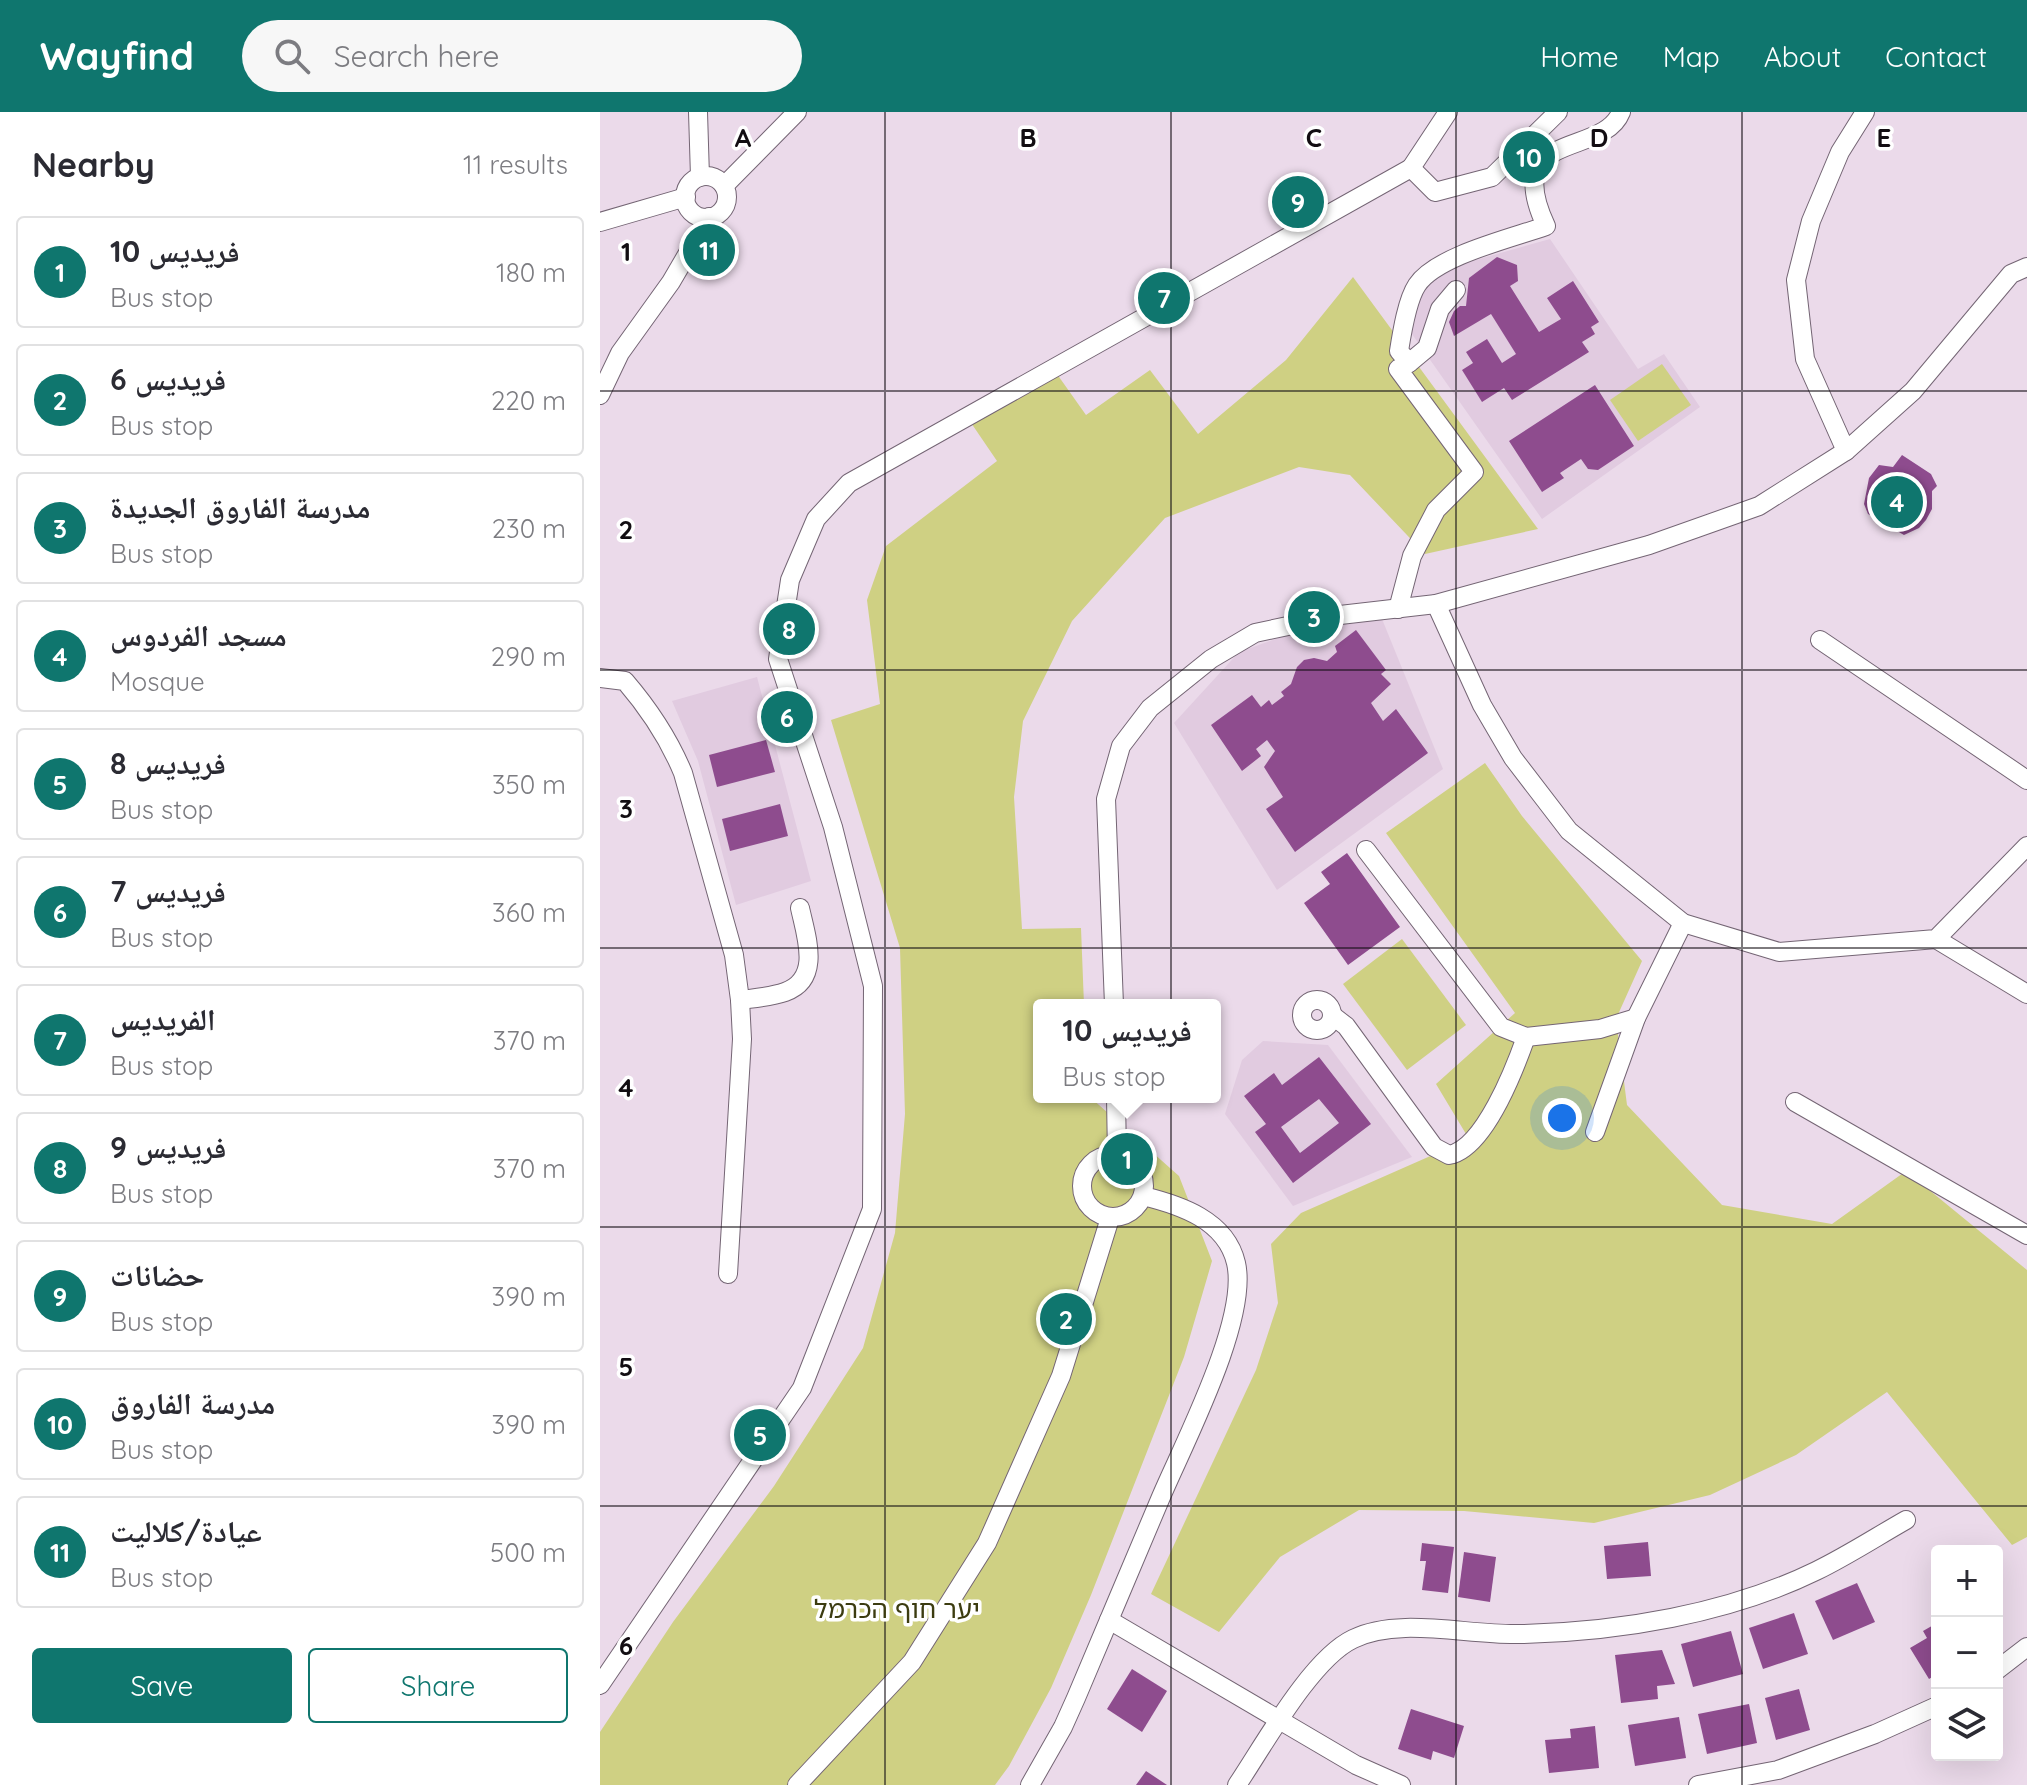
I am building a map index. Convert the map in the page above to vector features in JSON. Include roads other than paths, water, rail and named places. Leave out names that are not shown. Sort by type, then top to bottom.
[{"type":"street","points":[[698,112],[700,177]]},
{"type":"street","points":[[724,186],[797,112]]},
{"type":"street","points":[[600,1685],[802,1388],[872,1209],[873,986],[833,827],[778,659],[790,580],[816,519],[849,483],[1411,168],[1448,112]]},
{"type":"street","points":[[1411,168],[1435,192],[1492,177],[1558,112]]},
{"type":"street","points":[[1409,363],[1399,351],[1402,330],[1412,294],[1426,275],[1450,259],[1546,226],[1535,203],[1534,191],[1541,163],[1556,151],[1612,127],[1621,112]]},
{"type":"street","points":[[1846,451],[1805,359],[1796,280],[1811,221],[1840,152],[1865,112]]},
{"type":"street","points":[[700,177],[714,177],[724,186],[727,192],[725,206],[715,216],[702,217],[690,210],[686,197],[690,185],[700,177]]},
{"type":"street","points":[[600,222],[686,197]]},
{"type":"street","points":[[600,395],[620,353],[671,282],[709,217]]},
{"type":"street","points":[[1114,999],[1106,799],[1121,746],[1150,708],[1211,659],[1255,633],[1340,615],[1436,604],[1649,545],[1759,506],[1846,451],[1913,391],[2011,274],[2027,267]]},
{"type":"street","points":[[1398,609],[1412,556],[1436,510],[1474,472],[1398,369],[1427,348],[1440,309],[1456,290]]},
{"type":"street","points":[[1436,604],[1482,705],[1513,758],[1569,831],[1683,923],[1779,952],[1936,939],[2027,994]]},
{"type":"street","points":[[1820,640],[2027,780]]},
{"type":"street","points":[[600,678],[625,681],[667,737],[680,764],[734,955],[742,1039],[728,1274]]},
{"type":"street","points":[[1936,939],[2027,846]]},
{"type":"street","points":[[1366,850],[1501,1027],[1526,1037],[1600,1029],[1636,1018]]},
{"type":"street","points":[[740,1000],[784,992],[793,988],[804,976],[810,960],[800,908]]},
{"type":"street","points":[[1595,1132],[1636,1018],[1683,923]]},
{"type":"street","points":[[1333,1016],[1346,1026],[1434,1147],[1449,1155],[1465,1148],[1487,1122],[1526,1037]]},
{"type":"street","points":[[1795,1102],[2027,1235]]},
{"type":"street","points":[[1116,1103],[1117,1156]]},
{"type":"street","points":[[1107,1156],[1117,1156],[1136,1165],[1145,1185],[1143,1196],[1131,1213],[1110,1218],[1092,1210],[1082,1192],[1082,1183],[1090,1165],[1107,1156]]},
{"type":"street","points":[[1030,1785],[1063,1727],[1109,1620],[1223,1349],[1234,1309],[1238,1282],[1236,1261],[1226,1242],[1213,1226],[1178,1205],[1143,1196]]},
{"type":"street","points":[[797,1785],[912,1662],[987,1543],[1061,1376],[1110,1218]]},
{"type":"street","points":[[1237,1785],[1304,1684],[1329,1654],[1353,1639],[1382,1629],[1415,1627],[1519,1634],[1588,1630],[1654,1621],[1712,1607],[1814,1572],[1906,1520]]},
{"type":"street","points":[[1109,1620],[1279,1722],[1356,1765],[1401,1785]]},
{"type":"street","points":[[2003,1665],[2027,1647]]},
{"type":"street","points":[[1698,1785],[1778,1770],[1875,1734],[1931,1709]]},
{"type":"place","name":"مدرسة الفاروق","points":[[1529,157]]},
{"type":"place","name":"حضانات","points":[[1298,202]]},
{"type":"place","name":"عيادة/كلاليت","points":[[709,250]]},
{"type":"place","name":"الفريديس","points":[[1164,298]]},
{"type":"place","name":"مسجد الفردوس","points":[[1897,502]]},
{"type":"place","name":"مدرسة الفاروق الجديدة","points":[[1314,617]]},
{"type":"place","name":"فريديس 9","points":[[789,629]]},
{"type":"place","name":"فريديس 7","points":[[787,717]]},
{"type":"place","name":"فريديس 10","points":[[1127,1159]]},
{"type":"place","name":"فريديس 6","points":[[1066,1319]]},
{"type":"place","name":"فريديس 8","points":[[760,1435]]},
{"type":"park label","name":"יער חוף הכרמל","points":[[897,1609]]}]
